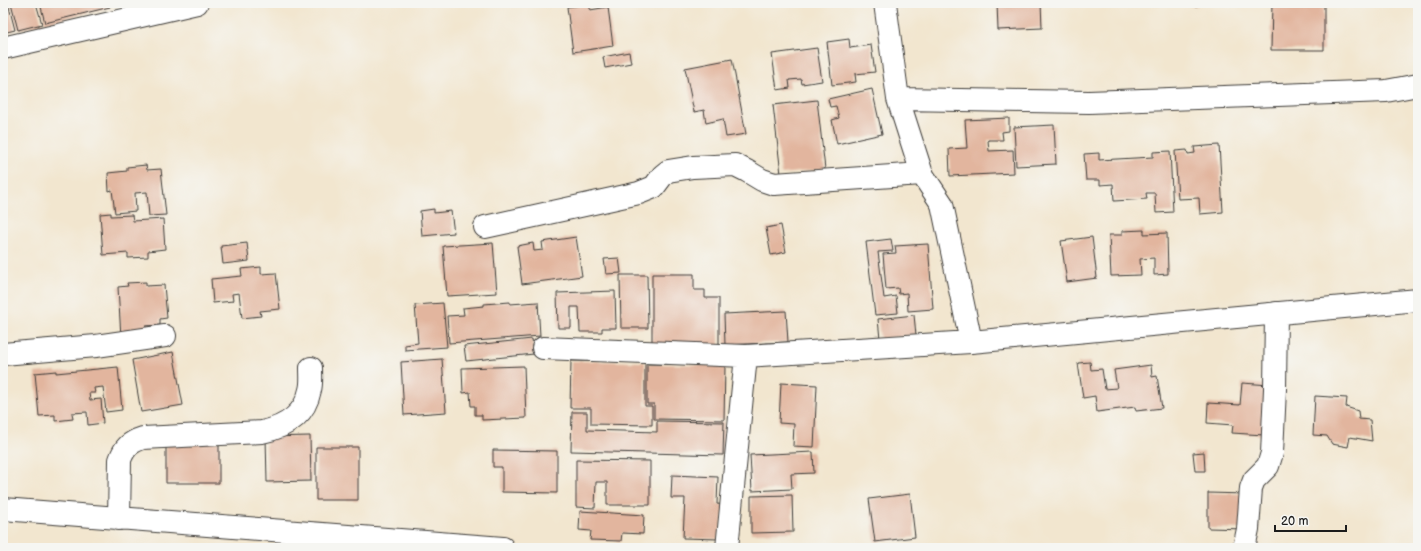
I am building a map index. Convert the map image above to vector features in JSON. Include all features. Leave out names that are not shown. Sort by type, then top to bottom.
[{"type":"street","points":[[3,48],[197,3]]},
{"type":"street","points":[[885,3],[898,99],[922,174],[942,204],[971,342]]},
{"type":"street","points":[[898,99],[1089,102],[1386,91],[1418,86]]},
{"type":"street","points":[[485,227],[639,193],[654,187],[668,171],[693,167],[735,165],[762,180],[774,184],[922,174]]},
{"type":"street","points":[[542,348],[746,356],[971,342],[1418,300]]},
{"type":"street","points":[[1244,548],[1248,529],[1251,488],[1254,480],[1268,466],[1272,452],[1276,313]]},
{"type":"street","points":[[3,354],[96,346],[165,336]]},
{"type":"street","points":[[727,548],[746,356]]},
{"type":"street","points":[[119,519],[120,460],[122,452],[135,440],[143,438],[262,432],[276,429],[289,423],[307,402],[311,389],[311,368]]},
{"type":"street","points":[[3,510],[503,548]]},
{"type":"building","points":[[3,3],[8,3],[15,30],[3,33]]},
{"type":"building","points":[[11,3],[36,3],[42,24],[18,30]]},
{"type":"building","points":[[40,3],[109,3],[110,7],[45,23]]},
{"type":"building","points":[[997,3],[1041,3],[1042,28],[998,30]]},
{"type":"building","points":[[1147,3],[1198,3],[1197,6]]},
{"type":"building","points":[[1272,3],[1324,3],[1324,50],[1271,50]]},
{"type":"building","points":[[590,4],[590,10],[608,7],[613,46],[573,52],[567,7]]},
{"type":"building","points":[[849,39],[850,48],[871,45],[875,72],[855,74],[856,82],[832,85],[827,42]]},
{"type":"building","points":[[817,48],[822,81],[802,84],[801,79],[789,80],[790,88],[777,90],[772,54]]},
{"type":"building","points":[[629,52],[631,63],[605,68],[603,57]]},
{"type":"building","points":[[732,59],[746,134],[726,137],[723,119],[706,123],[704,110],[694,112],[685,68]]},
{"type":"building","points":[[872,89],[882,134],[837,144],[832,120],[839,118],[836,106],[830,107],[828,99]]},
{"type":"building","points":[[817,100],[825,169],[781,174],[773,105]]},
{"type":"building","points":[[1009,118],[1009,131],[1002,132],[1003,140],[988,140],[989,151],[1013,150],[1014,173],[950,176],[949,149],[967,148],[965,120]]},
{"type":"building","points":[[1054,125],[1056,164],[1016,166],[1014,127]]},
{"type":"building","points":[[1219,145],[1223,212],[1200,214],[1199,198],[1178,199],[1175,151],[1187,150],[1188,154],[1195,153],[1194,147]]},
{"type":"building","points":[[1170,151],[1173,212],[1156,213],[1155,193],[1146,193],[1147,199],[1114,201],[1113,184],[1100,185],[1100,180],[1086,180],[1084,154],[1099,153],[1099,160],[1153,157],[1153,152]]},
{"type":"building","points":[[146,165],[147,170],[161,169],[166,215],[149,216],[147,192],[135,193],[136,211],[115,213],[112,190],[109,191],[108,173],[127,171],[127,167]]},
{"type":"building","points":[[434,209],[434,213],[451,211],[454,233],[422,236],[420,211]]},
{"type":"building","points":[[111,213],[111,216],[132,215],[133,221],[163,219],[165,249],[148,251],[148,257],[128,258],[128,253],[103,255],[100,214]]},
{"type":"building","points":[[781,225],[786,252],[771,255],[766,228]]},
{"type":"building","points":[[1144,230],[1144,234],[1167,233],[1168,274],[1154,275],[1154,258],[1140,259],[1141,275],[1111,276],[1109,235],[1122,235],[1122,231]]},
{"type":"building","points":[[576,237],[582,276],[522,284],[517,246],[533,243],[534,251],[543,250],[542,242]]},
{"type":"building","points":[[1092,237],[1097,278],[1067,282],[1061,241]]},
{"type":"building","points":[[891,239],[893,251],[878,252],[884,298],[896,296],[898,313],[875,315],[866,242]]},
{"type":"building","points":[[247,243],[249,261],[223,264],[221,246]]},
{"type":"building","points":[[493,243],[497,293],[447,296],[443,246]]},
{"type":"building","points":[[928,244],[933,309],[908,311],[907,293],[899,294],[898,288],[886,289],[883,254],[896,253],[895,246]]},
{"type":"building","points":[[619,258],[621,273],[606,274],[604,259]]},
{"type":"building","points":[[261,267],[261,274],[276,273],[280,309],[260,311],[261,316],[242,318],[239,293],[232,294],[233,301],[213,303],[211,279],[242,276],[241,269]]},
{"type":"building","points":[[652,274],[694,274],[694,290],[705,290],[705,298],[719,298],[719,347],[652,347]]},
{"type":"building","points":[[620,275],[647,275],[648,328],[621,328]]},
{"type":"building","points":[[146,282],[146,286],[164,285],[167,318],[160,319],[160,325],[145,326],[146,336],[121,337],[118,287],[128,286],[127,283]]},
{"type":"building","points":[[615,291],[616,328],[602,328],[602,332],[580,332],[579,307],[571,307],[571,328],[558,328],[557,293]]},
{"type":"building","points":[[510,302],[510,304],[538,302],[540,336],[449,343],[447,316],[464,315],[463,308],[484,306],[484,304]]},
{"type":"building","points":[[443,303],[447,347],[405,350],[405,345],[418,343],[415,305]]},
{"type":"building","points":[[786,311],[788,342],[725,345],[724,314]]},
{"type":"building","points":[[914,315],[916,335],[880,339],[878,319]]},
{"type":"building","points":[[532,339],[534,354],[466,361],[464,346]]},
{"type":"building","points":[[173,352],[183,405],[141,412],[132,360]]},
{"type":"building","points":[[442,359],[446,412],[404,415],[401,362]]},
{"type":"building","points":[[571,361],[645,362],[645,406],[652,406],[652,425],[591,424],[591,408],[570,408]]},
{"type":"building","points":[[1090,362],[1091,370],[1102,369],[1105,389],[1117,388],[1114,370],[1151,365],[1152,377],[1157,376],[1162,408],[1136,411],[1135,407],[1097,412],[1095,396],[1083,398],[1078,363]]},
{"type":"building","points":[[647,364],[725,365],[724,420],[654,419],[654,404],[647,404]]},
{"type":"building","points":[[524,366],[526,418],[482,420],[482,415],[475,415],[475,406],[471,406],[470,392],[463,393],[462,368]]},
{"type":"building","points":[[118,367],[122,410],[106,412],[103,387],[94,388],[95,393],[89,393],[90,400],[101,399],[103,423],[88,425],[87,412],[72,413],[73,419],[55,421],[55,415],[39,416],[35,373],[56,371],[56,373]]},
{"type":"building","points":[[781,383],[817,385],[814,447],[793,446],[794,424],[779,423]]},
{"type":"building","points":[[1242,383],[1284,386],[1280,436],[1232,433],[1233,425],[1207,423],[1208,403],[1240,405]]},
{"type":"building","points":[[1315,396],[1347,398],[1346,407],[1358,411],[1359,419],[1370,420],[1372,441],[1350,437],[1348,447],[1332,444],[1327,436],[1313,435]]},
{"type":"building","points":[[572,412],[587,412],[587,430],[657,432],[657,421],[724,422],[723,455],[571,451]]},
{"type":"building","points":[[310,436],[311,481],[267,482],[266,437]]},
{"type":"building","points":[[166,441],[219,442],[219,483],[166,483]]},
{"type":"building","points":[[316,447],[358,447],[358,500],[316,500]]},
{"type":"building","points":[[493,450],[557,451],[557,493],[502,492],[502,467],[493,467]]},
{"type":"building","points":[[813,452],[814,473],[791,474],[792,489],[752,491],[750,455]]},
{"type":"building","points":[[1204,452],[1205,471],[1195,471],[1193,453]]},
{"type":"building","points":[[576,460],[650,461],[650,505],[607,505],[607,482],[596,482],[595,508],[576,507]]},
{"type":"building","points":[[672,475],[718,477],[717,504],[726,505],[718,539],[683,538],[685,498],[671,498]]},
{"type":"building","points":[[1208,493],[1246,494],[1245,529],[1208,528]]},
{"type":"building","points":[[910,494],[915,537],[875,542],[869,499]]},
{"type":"building","points":[[792,495],[793,532],[751,533],[751,496]]},
{"type":"building","points":[[580,511],[644,515],[643,534],[622,533],[621,541],[590,540],[591,531],[579,530]]}]
